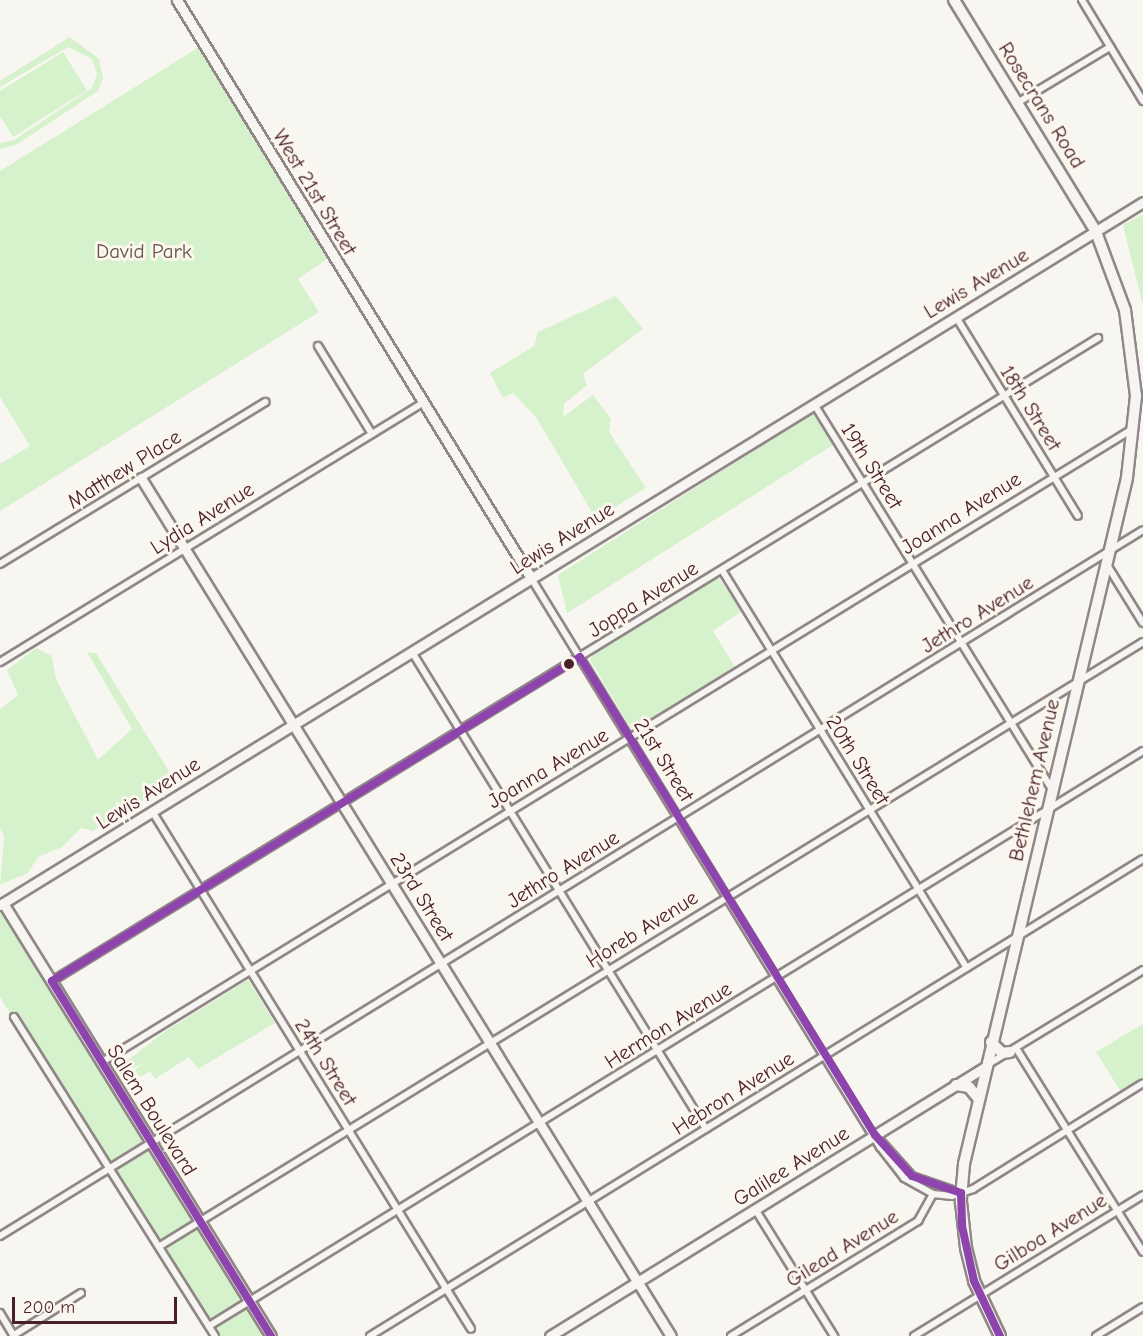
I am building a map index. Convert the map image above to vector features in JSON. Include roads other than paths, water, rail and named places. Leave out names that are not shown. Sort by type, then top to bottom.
[{"type":"main road","name":"Rosecrans Road","points":[[954,0],[1096,232]]},
{"type":"main road","name":"Bethlehem Avenue","points":[[1000,1336],[980,1295],[966,1248],[961,1193],[978,1098],[1107,565],[1135,428],[1134,360],[1128,320],[1096,232]]},
{"type":"main road","points":[[992,1042],[1002,1053],[1013,1050]]},
{"type":"main road","points":[[956,1085],[969,1087],[978,1098]]},
{"type":"street","name":"West 21st Street","points":[[177,0],[423,403]]},
{"type":"street","points":[[1082,0],[1143,101]]},
{"type":"street","points":[[1017,103],[1110,46]]},
{"type":"street","name":"Lewis Avenue","points":[[1,904],[1143,202]]},
{"type":"street","name":"18th Street","points":[[956,317],[1078,516]]},
{"type":"street","name":"Joppa Avenue","points":[[52,981],[1098,338]]},
{"type":"street","points":[[318,346],[372,434]]},
{"type":"street","name":"Matthew Place","points":[[0,564],[265,402]]},
{"type":"street","name":"Lydia Avenue","points":[[0,663],[423,403]]},
{"type":"street","name":"21st Street","points":[[423,403],[875,1135],[901,1174],[933,1190]]},
{"type":"street","name":"19th Street","points":[[814,404],[1052,790]]},
{"type":"street","name":"Joanna Avenue","points":[[102,1062],[1053,475],[1135,428]]},
{"type":"street","name":"23rd Street","points":[[141,478],[671,1336]]},
{"type":"street","name":"Jethro Avenue","points":[[0,1236],[1143,530]]},
{"type":"street","points":[[1107,565],[1143,623]]},
{"type":"street","name":"20th Street","points":[[722,570],[967,968]]},
{"type":"street","name":"Horeb Avenue","points":[[160,1246],[1143,642]]},
{"type":"street","points":[[412,652],[706,1129]]},
{"type":"street","name":"Hermon Avenue","points":[[208,1326],[1143,751]]},
{"type":"street","name":"24th Street","points":[[152,811],[471,1329]]},
{"type":"street","name":"Hebron Avenue","points":[[370,1336],[1143,859]]},
{"type":"street","name":"Salem Boulevard","points":[[1,904],[52,981],[271,1336]]},
{"type":"street","name":"Galilee Avenue","points":[[550,1336],[1143,970]]},
{"type":"street","points":[[14,1017],[215,1336]]},
{"type":"street","points":[[1013,1050],[1067,1130],[1143,1252]]},
{"type":"street","points":[[933,1190],[961,1193],[1143,1083]]},
{"type":"street","name":"Gilead Avenue","points":[[731,1336],[918,1221],[933,1190]]},
{"type":"street","name":"Gilboa Avenue","points":[[914,1336],[1143,1195]]},
{"type":"street","points":[[755,1209],[834,1336]]},
{"type":"street","points":[[0,1313],[14,1336],[81,1293]]},
{"type":"street","points":[[1096,1336],[1143,1307]]},
{"type":"park label","name":"David Park","points":[[144,251]]}]
